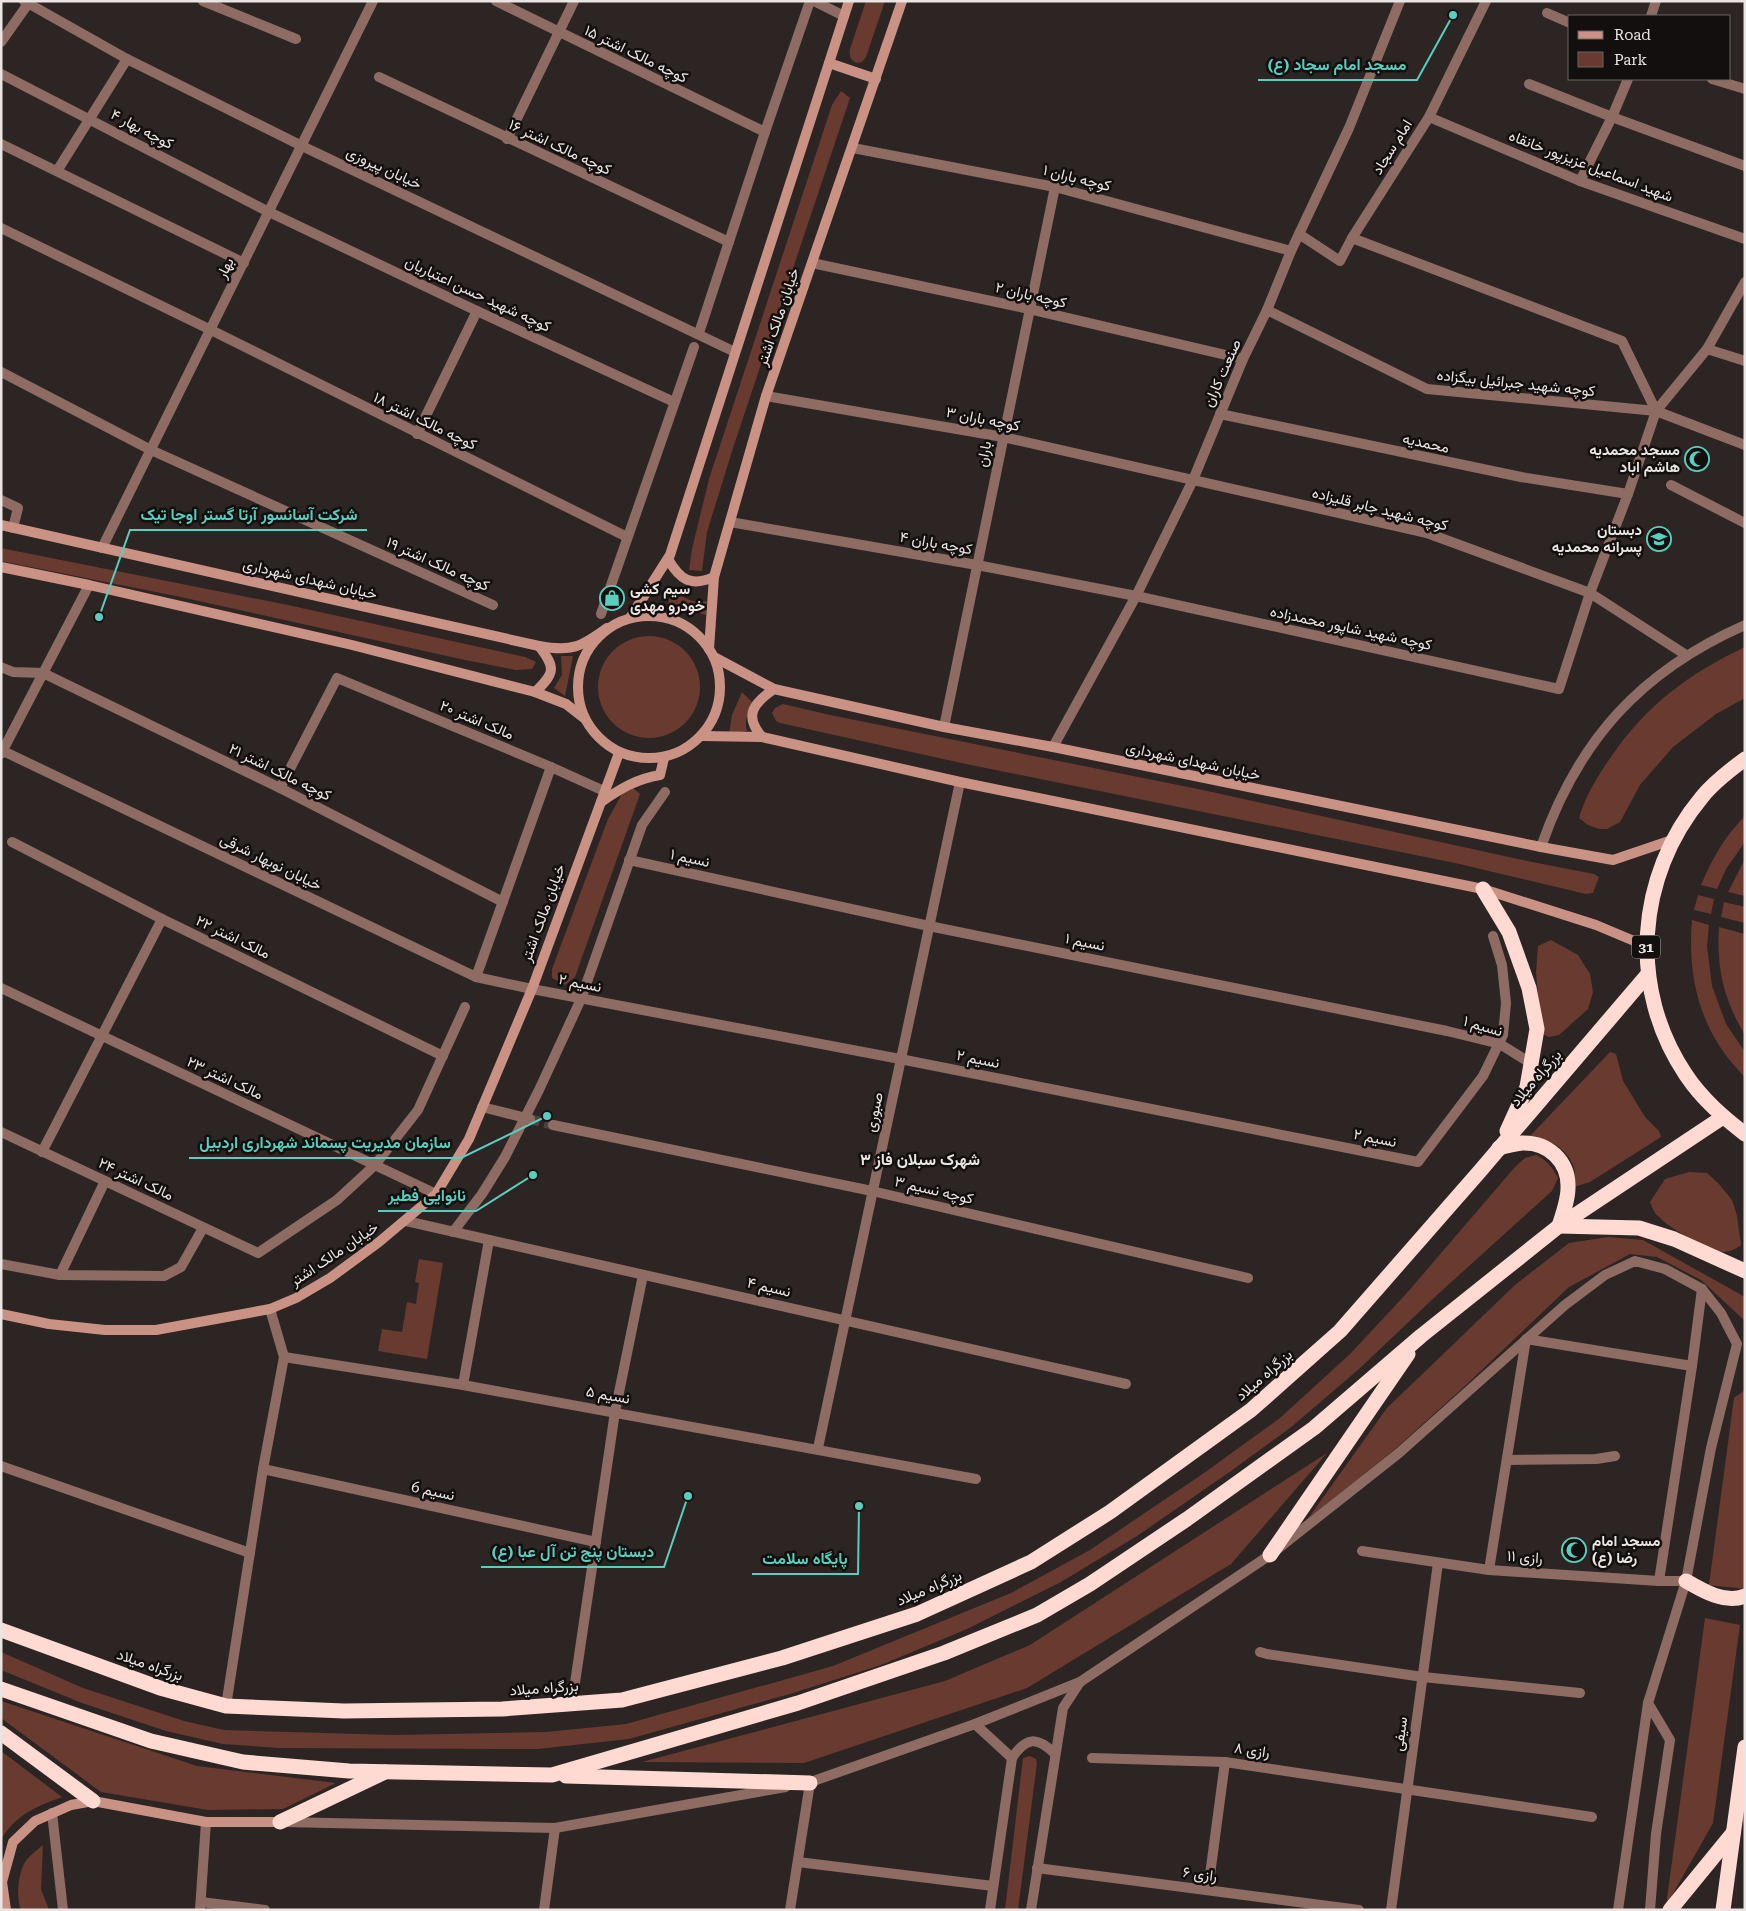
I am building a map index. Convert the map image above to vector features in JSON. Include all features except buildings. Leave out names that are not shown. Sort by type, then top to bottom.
[{"type":"highway","name":"31","points":[[1745,759],[1723,776],[1704,795],[1686,817],[1672,840],[1653,892],[1646,946],[1648,974],[1653,1001],[1661,1027],[1672,1052],[1686,1076],[1703,1098],[1745,1134]]},
{"type":"highway","points":[[1483,889],[1509,932],[1529,988],[1537,1029],[1527,1087],[1499,1148]]},
{"type":"highway","name":"بزرگراه میلاد","points":[[1,1630],[160,1688],[226,1706],[344,1711],[502,1709],[622,1700],[782,1658],[918,1614],[1031,1562],[1110,1512],[1251,1410],[1340,1331],[1648,974]]},
{"type":"highway","points":[[552,1775],[798,1703],[944,1653],[1037,1615],[1090,1584],[1187,1519],[1314,1428],[1421,1336],[1559,1226],[1723,1117]]},
{"type":"highway","points":[[1499,1148],[1521,1143],[1539,1145],[1556,1154],[1566,1170],[1568,1188],[1559,1226]]},
{"type":"highway","points":[[1559,1226],[1639,1228],[1674,1239],[1745,1271]]},
{"type":"highway","points":[[1270,1555],[1421,1336]]},
{"type":"highway","points":[[1686,1581],[1710,1595],[1740,1598],[1745,1596]]},
{"type":"highway","points":[[1,1689],[151,1741],[242,1762],[349,1771],[810,1783]]},
{"type":"highway","points":[[1,1733],[93,1801]]},
{"type":"highway","points":[[1723,1910],[1745,1747]]},
{"type":"highway","points":[[280,1822],[389,1771]]},
{"type":"highway","points":[[1670,1910],[1734,1832]]},
{"type":"main road","name":"خیابان مالک اشتر","points":[[630,618],[668,559],[849,1]]},
{"type":"main road","name":"خیابان مالک اشتر","points":[[711,653],[714,577],[766,396],[853,148],[902,1]]},
{"type":"main road","points":[[829,63],[876,79]]},
{"type":"main road","name":"خیابان شهدای شهرداری","points":[[1,525],[540,646],[559,649],[574,647],[585,644],[607,628]]},
{"type":"main road","points":[[668,559],[678,575],[688,581],[698,582],[714,577]]},
{"type":"main road","points":[[1,567],[343,643],[535,692],[566,704],[584,718],[599,738],[619,753],[641,759],[664,758],[685,750],[702,736],[714,717],[720,695],[719,673],[711,653],[698,634],[679,622],[654,615],[630,618],[607,628],[590,646],[579,669],[577,694],[584,718]]},
{"type":"main road","points":[[535,692],[548,680],[552,670],[550,660],[540,646]]},
{"type":"main road","name":"خیابان شهدای شهرداری","points":[[711,653],[774,689],[944,727],[1053,747],[1541,847],[1612,860],[1672,840]]},
{"type":"main road","points":[[762,737],[752,723],[752,714],[762,698],[774,689]]},
{"type":"main road","points":[[702,736],[762,737],[960,782],[1483,889],[1596,924],[1646,946]]},
{"type":"main road","name":"خیابان مالک اشتر","points":[[1,1314],[49,1324],[105,1330],[156,1330],[270,1309],[296,1298],[330,1278],[406,1221],[436,1194],[469,1139],[532,989],[619,753]]},
{"type":"main road","points":[[600,803],[623,786],[644,778],[660,775],[664,758]]},
{"type":"main road","points":[[6,1910],[2,1882],[13,1842],[35,1821],[71,1805],[93,1801],[206,1822],[280,1822]]},
{"type":"street","name":"بهار","points":[[102,548],[373,1]]},
{"type":"street","name":"کوچه مالک اشتر ۱۵","points":[[496,1],[765,132]]},
{"type":"street","points":[[507,139],[574,1]]},
{"type":"street","points":[[699,333],[810,1]]},
{"type":"street","points":[[814,1],[844,16]]},
{"type":"street","name":"صنعت کاران","points":[[1053,747],[1136,596],[1193,480],[1243,359],[1267,310],[1298,234],[1349,128],[1400,1]]},
{"type":"street","name":"امام سجاد","points":[[1298,234],[1340,261],[1352,238],[1429,117],[1486,1]]},
{"type":"street","points":[[1651,15],[1656,1]]},
{"type":"street","name":"خیابان پیروزی","points":[[27,2],[127,60],[302,146],[699,333],[735,352]]},
{"type":"street","points":[[1,42],[27,2]]},
{"type":"street","points":[[208,2],[296,39]]},
{"type":"street","points":[[1547,13],[1568,22]]},
{"type":"street","points":[[57,171],[127,60]]},
{"type":"street","name":"کوچه بهار ۴","points":[[1,74],[90,118],[269,212]]},
{"type":"street","name":"کوچه مالک اشتر ۱۶","points":[[379,77],[729,242]]},
{"type":"street","points":[[1580,181],[1612,117],[1628,80]]},
{"type":"street","points":[[1715,80],[1745,89]]},
{"type":"street","points":[[1529,84],[1745,166]]},
{"type":"street","name":"شهید اسماعیل عزیزپور خانقاه","points":[[1429,117],[1580,181],[1745,239]]},
{"type":"street","points":[[1,144],[244,263]]},
{"type":"street","name":"کوچه باران ۱","points":[[853,148],[1055,187],[1291,251]]},
{"type":"street","name":"باران","points":[[944,727],[1055,187]]},
{"type":"street","name":"کوچه شهید حسن اعتباریان","points":[[269,212],[674,402]]},
{"type":"street","name":"کوچه مالک اشتر ۱۸","points":[[1,228],[627,537]]},
{"type":"street","points":[[1352,238],[1622,342],[1656,411]]},
{"type":"street","name":"کوچه باران ۲","points":[[812,262],[1029,309],[1243,359]]},
{"type":"street","points":[[1590,593],[1628,494],[1656,411],[1707,349],[1745,282]]},
{"type":"street","name":"کوچه شهید جبرائیل بیگزاده","points":[[1267,310],[1427,389],[1656,411],[1745,445]]},
{"type":"street","points":[[416,434],[477,311]]},
{"type":"street","points":[[601,614],[694,347]]},
{"type":"street","points":[[1707,349],[1745,361]]},
{"type":"street","name":"کوچه مالک اشتر ۱۹","points":[[1,372],[151,450],[493,605]]},
{"type":"street","name":"کوچه باران ۳","points":[[766,396],[1003,437],[1193,480]]},
{"type":"street","name":"محمدیه","points":[[1220,414],[1521,477],[1628,494]]},
{"type":"street","name":"کوچه شهید جابر قلیزاده","points":[[1193,480],[1427,533],[1590,593],[1686,655]]},
{"type":"street","points":[[1671,485],[1745,523]]},
{"type":"street","points":[[1,500],[18,508],[13,528]]},
{"type":"street","name":"کوچه باران ۴","points":[[730,522],[977,565],[1136,596]]},
{"type":"street","points":[[2,752],[88,585]]},
{"type":"street","name":"کوچه شهید شاپور محمدزاده","points":[[1136,596],[1559,689],[1590,593]]},
{"type":"street","points":[[1541,847],[1567,784],[1588,749],[1614,716],[1644,686],[1686,655],[1713,639],[1745,625]]},
{"type":"street","points":[[1,667],[13,672],[42,673]]},
{"type":"street","name":"کوچه مالک اشتر ۲۱","points":[[42,673],[280,788],[503,902]]},
{"type":"street","name":"مالک اشتر ۲۰","points":[[280,788],[337,678],[604,791]]},
{"type":"street","name":"خیابان نوبهار شرقی","points":[[2,752],[476,977],[532,989]]},
{"type":"street","points":[[476,977],[551,767]]},
{"type":"street","name":"صبوری","points":[[818,1448],[960,782]]},
{"type":"street","points":[[453,1232],[482,1194],[527,1119],[581,999],[642,825],[665,792]]},
{"type":"street","name":"مالک اشتر ۲۲","points":[[12,842],[162,919],[442,1056]]},
{"type":"street","name":"نسیم ۱","points":[[629,860],[928,926],[1447,1031],[1500,1044],[1532,1064]]},
{"type":"street","points":[[42,1152],[162,919]]},
{"type":"street","points":[[1493,936],[1502,965],[1506,1003],[1504,1035],[1500,1044]]},
{"type":"street","name":"مالک اشتر ۲۳","points":[[1,988],[436,1194]]},
{"type":"street","name":"نسیم ۲","points":[[532,989],[900,1059],[1418,1162],[1483,1076],[1500,1044]]},
{"type":"street","points":[[375,1165],[418,1110],[465,1007]]},
{"type":"street","points":[[482,1108],[527,1119]]},
{"type":"street","name":"کوچه نسیم ۳","points":[[553,1125],[872,1191],[1248,1278]]},
{"type":"street","name":"مالک اشتر ۲۴","points":[[1,1132],[258,1253],[337,1200],[375,1165]]},
{"type":"street","points":[[60,1275],[105,1181]]},
{"type":"street","name":"نسیم ۴","points":[[406,1221],[1126,1384]]},
{"type":"street","points":[[1,1264],[60,1275],[164,1276],[181,1267],[204,1228]]},
{"type":"street","points":[[463,1384],[489,1240]]},
{"type":"street","points":[[280,1822],[556,1828],[810,1783],[975,1724],[1080,1682],[1270,1555],[1399,1453],[1565,1305],[1605,1275],[1635,1261],[1665,1269],[1702,1289],[1741,1345],[1711,1448],[1686,1581],[1648,1703],[1618,1910]]},
{"type":"street","points":[[572,1704],[615,1412],[643,1275]]},
{"type":"street","points":[[1659,1581],[1702,1289]]},
{"type":"street","points":[[226,1706],[263,1469],[284,1357],[270,1309]]},
{"type":"street","points":[[1526,1339],[1692,1366]]},
{"type":"street","points":[[1489,1570],[1526,1339]]},
{"type":"street","name":"نسیم ۵","points":[[284,1357],[463,1384],[818,1448],[976,1479]]},
{"type":"street","points":[[1507,1460],[1596,1459],[1615,1456]]},
{"type":"street","points":[[1,1466],[250,1553]]},
{"type":"street","name":"نسیم 6","points":[[263,1469],[596,1542]]},
{"type":"street","name":"رازی ۱۱","points":[[1362,1551],[1489,1570],[1659,1581],[1686,1581]]},
{"type":"street","name":"سیفی","points":[[1391,1910],[1438,1562]]},
{"type":"street","points":[[1260,1652],[1423,1677],[1580,1693]]},
{"type":"street","points":[[1031,1910],[1063,1708],[1080,1682]]},
{"type":"street","points":[[1648,1703],[1670,1740],[1656,1834],[1650,1910]]},
{"type":"street","points":[[975,1724],[1012,1758]]},
{"type":"street","points":[[990,1910],[1012,1758],[1018,1749],[1029,1741],[1038,1741],[1046,1745],[1055,1754]]},
{"type":"street","name":"رازی ۸","points":[[1092,1758],[1225,1762],[1592,1817]]},
{"type":"street","points":[[1208,1890],[1225,1762]]},
{"type":"street","points":[[790,1910],[810,1783]]},
{"type":"street","points":[[52,1813],[63,1910]]},
{"type":"street","points":[[206,1822],[201,1906],[265,1910]]},
{"type":"street","points":[[544,1910],[556,1828]]},
{"type":"street","points":[[798,1862],[993,1886]]},
{"type":"street","name":"رازی ۶","points":[[1037,1868],[1359,1910]]},
{"type":"green space","points":[[866,1],[885,1],[866,57],[862,62],[856,63],[850,57],[850,49]]},
{"type":"green space","points":[[841,91],[850,98],[733,448],[707,532],[702,571],[689,570],[692,549],[709,479],[832,105]]},
{"type":"green space","points":[[1,548],[288,605],[525,657],[536,662],[532,669],[516,670],[465,660],[176,596],[1,561]]},
{"type":"green space","points":[[672,588],[680,595],[696,602],[707,601],[706,615],[668,604]]},
{"type":"green space","points":[[649,636],[669,640],[685,651],[696,667],[700,687],[696,707],[685,723],[669,734],[649,738],[629,734],[613,723],[602,707],[598,687],[602,667],[613,651],[629,640]]},
{"type":"green space","points":[[1745,647],[1745,698],[1716,714],[1673,747],[1640,785],[1620,822],[1607,829],[1599,829],[1588,825],[1579,818],[1589,792],[1598,777],[1626,736],[1641,720],[1688,679]]},
{"type":"green space","points":[[561,656],[573,656],[565,696],[554,688],[562,675]]},
{"type":"green space","points":[[742,692],[752,702],[746,720],[747,731],[729,734],[732,715]]},
{"type":"green space","points":[[783,704],[1198,789],[1594,874],[1599,877],[1593,893],[1586,894],[1455,863],[966,764],[780,723],[776,721],[772,713],[775,708]]},
{"type":"green space","points":[[633,788],[640,794],[575,977],[565,985],[552,978],[552,969],[608,819],[623,792]]},
{"type":"green space","points":[[1745,816],[1745,842],[1726,869],[1717,889],[1701,885],[1720,848]]},
{"type":"green space","points":[[1745,859],[1745,896],[1728,892]]},
{"type":"green space","points":[[1698,895],[1714,899],[1711,914],[1694,910]]},
{"type":"green space","points":[[1724,902],[1745,907],[1745,923],[1721,917]]},
{"type":"green space","points":[[1692,920],[1709,925],[1707,946],[1712,986],[1726,1024],[1745,1052],[1745,1077],[1717,1043],[1700,1005],[1692,964]]},
{"type":"green space","points":[[1719,927],[1745,934],[1745,1035],[1732,1009],[1723,983],[1718,942]]},
{"type":"green space","points":[[1551,940],[1578,955],[1590,974],[1593,992],[1588,1009],[1559,1035],[1549,1037],[1542,1034],[1536,973],[1538,946]]},
{"type":"green space","points":[[1610,1052],[1616,1054],[1623,1081],[1645,1117],[1659,1131],[1661,1137],[1590,1182],[1574,1187],[1574,1169],[1565,1152],[1548,1141],[1530,1136]]},
{"type":"green space","points":[[1536,1155],[1549,1165],[1558,1178],[1552,1191],[1437,1295],[1359,1369],[1290,1428],[1137,1536],[1061,1582],[967,1629],[881,1665],[790,1694],[629,1739],[538,1749],[279,1748],[223,1744],[166,1731],[82,1703],[1,1670],[1,1652],[83,1688],[184,1721],[224,1730],[394,1735],[546,1732],[626,1724],[833,1666],[1011,1593],[1090,1550],[1204,1473],[1280,1418],[1350,1354],[1406,1294],[1515,1167],[1525,1158]]},
{"type":"green space","points":[[1689,1172],[1707,1173],[1732,1200],[1737,1215],[1741,1245],[1737,1248],[1723,1252],[1708,1248],[1671,1227],[1654,1212],[1650,1202],[1665,1179]]},
{"type":"green space","points":[[1608,1237],[1643,1240],[1745,1297],[1745,1321],[1701,1280],[1657,1257],[1630,1254],[1569,1287],[1466,1385],[1394,1450],[1307,1520],[1387,1408],[1515,1285],[1569,1243]]},
{"type":"green space","points":[[419,1259],[443,1263],[427,1359],[378,1351],[382,1329],[402,1332],[407,1302],[416,1304],[419,1283],[415,1282]]},
{"type":"green space","points":[[1745,1390],[1745,1589],[1709,1585],[1734,1398]]},
{"type":"green space","points":[[1327,1453],[1231,1564],[1027,1688],[804,1763],[642,1762],[945,1681],[1030,1645]]},
{"type":"green space","points":[[1705,1618],[1740,1625],[1713,1823],[1666,1906]]},
{"type":"green space","points":[[1,1701],[197,1766],[336,1783],[283,1809],[208,1810],[101,1792],[1,1718]]},
{"type":"green space","points":[[1,1751],[62,1797],[27,1812],[13,1824],[1,1840]]},
{"type":"green space","points":[[1030,1756],[1036,1759],[1037,1763],[1018,1910],[1005,1910],[1023,1758]]},
{"type":"green space","points":[[43,1845],[41,1889],[49,1910],[21,1910],[18,1892],[19,1879],[23,1867],[25,1862]]},
{"type":"tunnel","points":[[530,1119],[553,1125]]},
{"type":"place","name":"مسجد امام سجاد (ع)","points":[[1453,15]]},
{"type":"place","name":"مسجد محمدیه هاشم اباد","points":[[1697,459]]},
{"type":"place","name":"دبستان پسرانه محمدیه","points":[[1659,539]]},
{"type":"place","name":"سیم کشی خودرو مهدی","points":[[612,598]]},
{"type":"place","name":"شرکت آسانسور آرتا گستر اوجا تیک","points":[[99,617]]},
{"type":"place","name":"سازمان مدیریت پسماند شهرداری اردبیل","points":[[547,1116]]},
{"type":"place","name":"نانوایی فطیر","points":[[533,1175]]},
{"type":"place","name":"دبستان پنج تن آل عبا (ع)","points":[[688,1496]]},
{"type":"place","name":"پایگاه سلامت","points":[[859,1506]]},
{"type":"place","name":"مسجد امام رضا (ع)","points":[[1574,1550]]},
{"type":"district","name":"شهرک سبلان فاز ۳","points":[[920,1159]]}]
